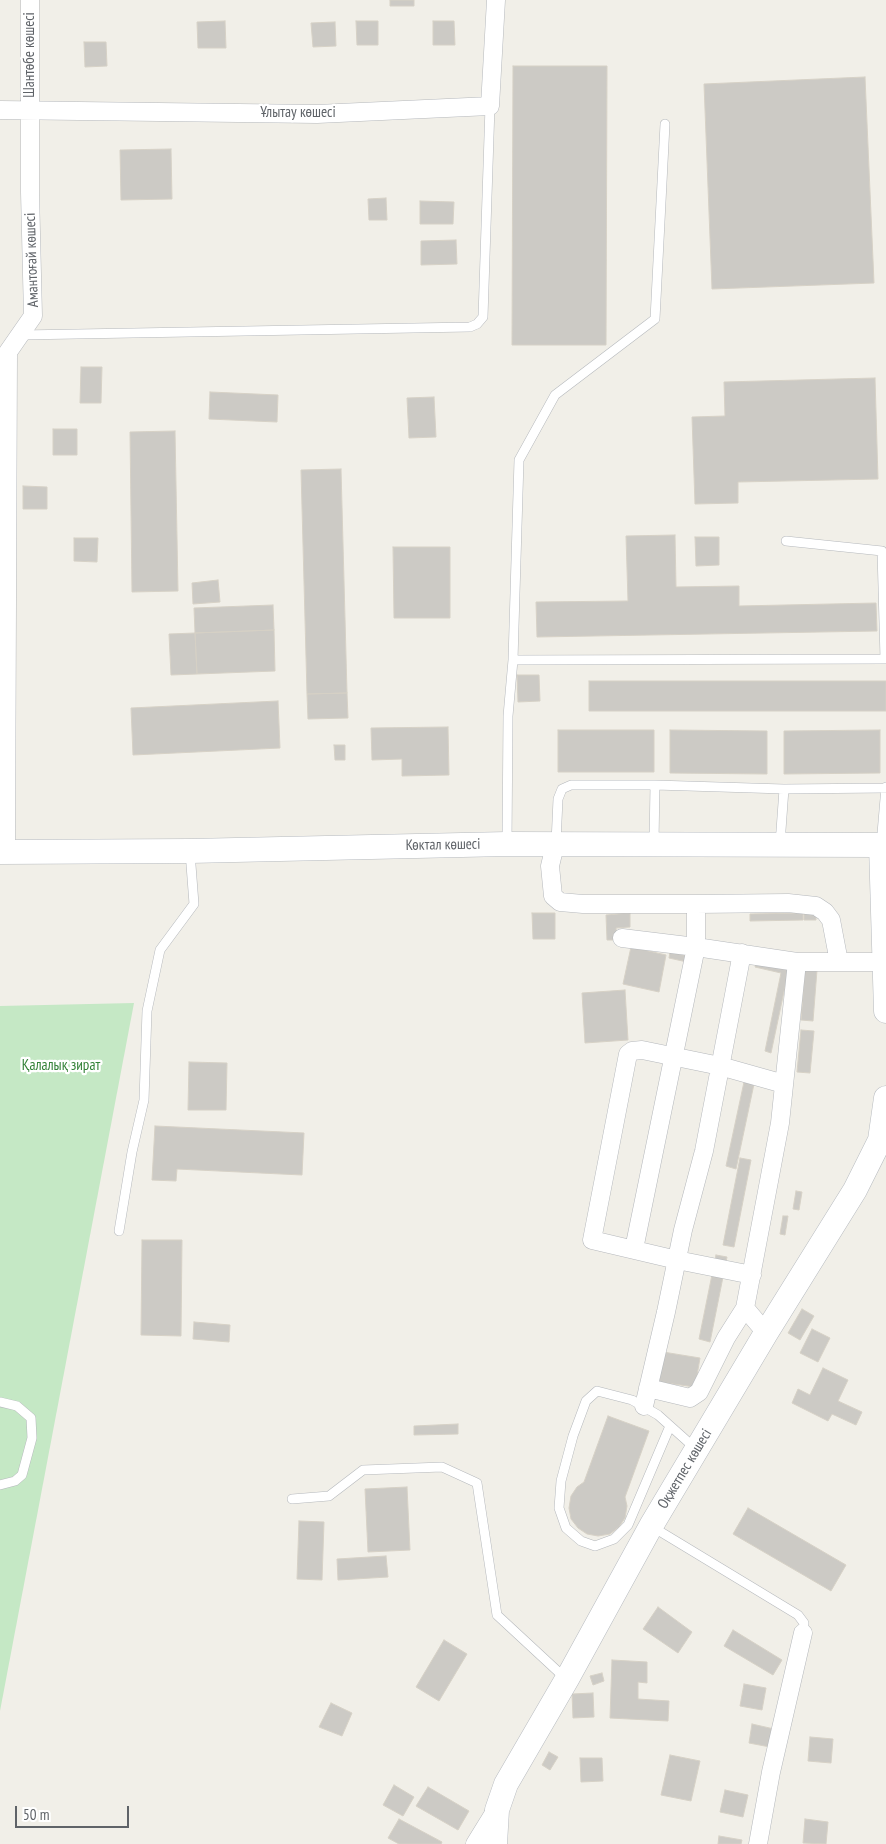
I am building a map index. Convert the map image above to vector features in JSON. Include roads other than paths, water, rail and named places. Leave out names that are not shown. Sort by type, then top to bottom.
[{"type":"street","name":"Шантөбе көшесі","points":[[30,0],[30,110]]},
{"type":"street","points":[[490,106],[496,0]]},
{"type":"street","name":"Ұлытау көшесі","points":[[0,110],[317,114],[490,106]]},
{"type":"street","name":"Амантоғай көшесі","points":[[3,852],[4,352],[34,316],[30,110]]},
{"type":"street","name":"Көктал көшесі","points":[[3,852],[190,851],[507,844],[654,846],[883,845]]},
{"type":"street","points":[[555,845],[550,866],[553,896],[560,902],[583,904],[788,903],[816,906],[825,912],[831,920],[839,962]]},
{"type":"street","points":[[883,845],[886,1011]]},
{"type":"street","points":[[634,1249],[672,1056],[696,947],[696,904]]},
{"type":"street","points":[[622,938],[798,962],[884,962]]},
{"type":"street","points":[[644,1406],[683,1230],[704,1151],[742,953]]},
{"type":"street","points":[[648,1388],[690,1398],[699,1392],[726,1338],[746,1308],[780,1123],[798,962]]},
{"type":"street","points":[[752,1274],[677,1260],[592,1240],[628,1054],[632,1051],[642,1050],[720,1066],[784,1084]]},
{"type":"street","name":"Оқжетпес көшесі","points":[[495,1844],[497,1810],[506,1784],[567,1679],[651,1526],[766,1333],[855,1190],[880,1140],[886,1098]]},
{"type":"street","points":[[746,1308],[766,1333]]},
{"type":"street","points":[[758,1844],[771,1772],[803,1633]]},
{"type":"street","points":[[475,1844],[497,1810]]},
{"type":"lane","points":[[19,335],[470,327],[477,324],[483,317],[490,106]]},
{"type":"lane","points":[[507,844],[508,716],[513,660],[519,460],[555,394],[655,319],[665,124]]},
{"type":"lane","points":[[513,660],[885,658],[882,551],[786,541]]},
{"type":"lane","points":[[555,845],[558,799],[562,789],[571,785],[655,785],[784,790],[886,788],[883,845]]},
{"type":"lane","points":[[654,846],[655,785]]},
{"type":"lane","points":[[780,845],[784,790]]},
{"type":"lane","points":[[119,1231],[132,1152],[144,1100],[148,1011],[160,950],[194,904],[190,851]]},
{"type":"lane","points":[[670,1426],[628,1525],[614,1539],[595,1546],[581,1541],[566,1528],[559,1508],[561,1481],[573,1436],[586,1401],[597,1391],[632,1400],[658,1414],[697,1449]]},
{"type":"lane","points":[[0,1402],[17,1406],[31,1418],[32,1438],[22,1475],[15,1481],[0,1485]]},
{"type":"lane","points":[[292,1499],[329,1496],[363,1470],[442,1467],[477,1484],[497,1615],[567,1679]]},
{"type":"lane","points":[[651,1526],[798,1615],[804,1623],[803,1633]]},
{"type":"park label","name":"Қалалық зират","points":[[61,1066]]}]
